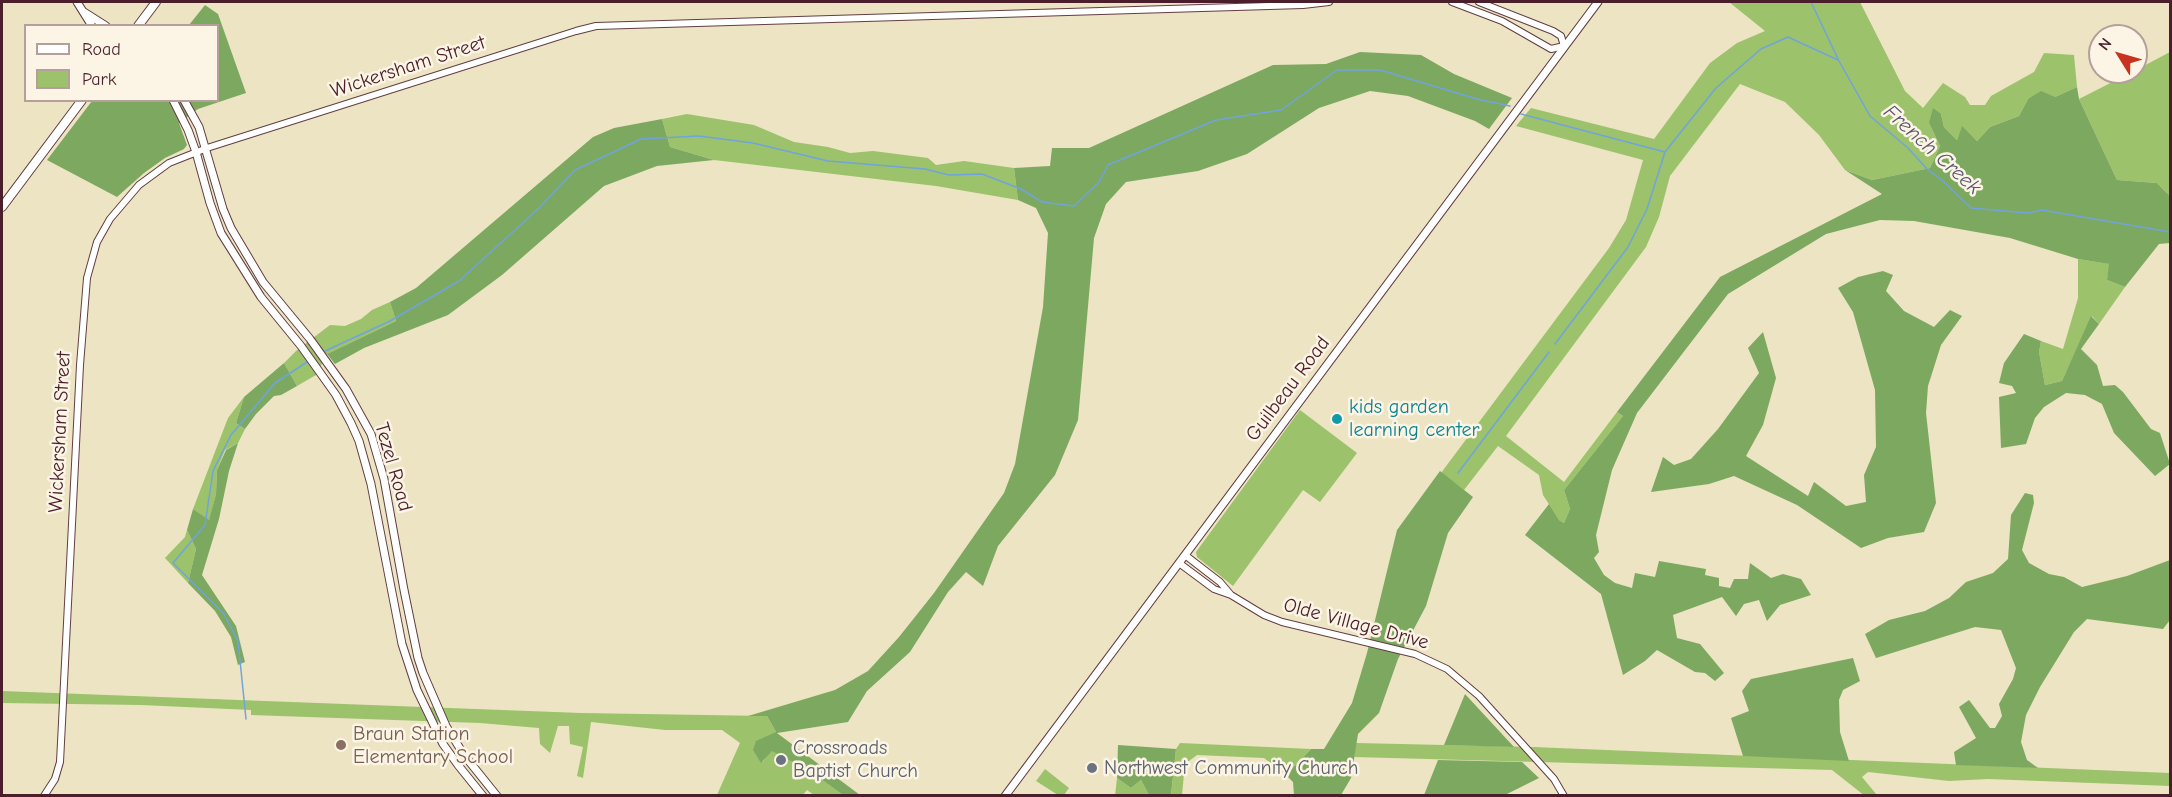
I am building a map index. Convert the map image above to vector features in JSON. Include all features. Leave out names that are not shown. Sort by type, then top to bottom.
[{"type":"main road","points":[[77,2],[91,24]]},
{"type":"main road","points":[[140,24],[156,2]]},
{"type":"main road","name":"Guilbeau Road","points":[[1009,794],[1598,2]]},
{"type":"main road","points":[[84,12],[103,24]]},
{"type":"main road","points":[[2,207],[80,102]]},
{"type":"main road","name":"Tezel Road","points":[[174,102],[196,152],[221,233],[261,297],[301,346],[336,395],[355,432],[371,484],[402,644],[417,690],[443,744],[483,795]]},
{"type":"main road","name":"Tezel Road","points":[[185,102],[199,126],[207,148],[223,209],[245,253],[263,282],[310,339],[346,389],[370,434],[384,479],[406,600],[423,673],[446,726],[464,755],[497,795]]},
{"type":"street","name":"Wickersham Street","points":[[44,795],[55,779],[60,762],[84,309],[91,260],[104,230],[125,199],[152,174],[169,163],[207,148],[596,26],[1303,5],[1329,2]]},
{"type":"street","points":[[1452,2],[1502,21],[1551,49],[1564,46],[1561,36],[1553,31],[1479,2]]},
{"type":"street","name":"Olde Village Drive","points":[[1185,555],[1220,582],[1231,595],[1251,609],[1274,619],[1415,654],[1447,669],[1479,696],[1554,779],[1564,795]]},
{"type":"street","name":"Olde Village Drive","points":[[1179,563],[1214,589],[1231,595]]},
{"type":"green space","points":[[1729,2],[1860,2],[1905,91],[1923,108],[1943,83],[1965,97],[1970,105],[1985,105],[1991,96],[2034,72],[2044,53],[2074,55],[2077,87],[2055,97],[2028,99],[2019,116],[1990,127],[1977,141],[1962,127],[1957,140],[1944,127],[1941,114],[1929,123],[1940,146],[1930,168],[1872,180],[1845,170],[1819,135],[1785,102],[1740,84],[1670,176],[1659,217],[1646,247],[1506,436],[1564,482],[1617,412],[1623,416],[1564,490],[1570,509],[1564,523],[1559,520],[1543,495],[1539,475],[1498,446],[1464,490],[1441,473],[1609,248],[1626,220],[1643,160],[1516,126],[1531,108],[1654,139],[1710,63],[1737,43],[1765,31]]},
{"type":"green space","points":[[205,5],[218,14],[246,93],[219,102],[219,24],[190,24]]},
{"type":"green space","points":[[1360,52],[1421,55],[1454,74],[1512,98],[1489,129],[1475,121],[1408,96],[1370,91],[1319,108],[1247,154],[1198,171],[1126,182],[1106,204],[1094,238],[1078,420],[1055,475],[998,546],[983,586],[966,572],[948,592],[910,652],[867,691],[848,722],[777,733],[860,795],[843,795],[811,772],[772,751],[761,763],[753,750],[756,741],[776,732],[767,716],[748,716],[835,690],[868,671],[934,593],[1004,493],[1015,464],[1043,307],[1048,233],[1036,208],[1018,200],[1014,168],[1050,166],[1052,148],[1089,148],[1273,65],[1326,64]]},
{"type":"green space","points":[[2170,52],[2170,196],[2157,183],[2117,180],[2079,99],[2108,84],[2148,84],[2148,64]]},
{"type":"green space","points":[[2077,87],[2079,99],[2117,180],[2157,183],[2170,196],[2170,243],[2159,244],[2125,287],[2107,280],[2109,264],[2078,259],[2010,238],[1914,221],[1880,220],[1826,234],[1728,294],[1637,413],[1612,470],[1596,535],[1599,552],[1594,558],[1604,575],[1615,583],[1632,588],[1635,573],[1655,577],[1659,561],[1706,569],[1705,575],[1719,578],[1719,586],[1730,588],[1734,579],[1748,579],[1750,563],[1771,578],[1783,574],[1801,579],[1811,595],[1780,605],[1767,621],[1759,600],[1744,604],[1736,616],[1722,597],[1673,615],[1677,638],[1700,644],[1724,673],[1715,681],[1705,673],[1695,672],[1657,650],[1623,675],[1601,594],[1525,535],[1549,504],[1559,520],[1564,523],[1570,509],[1564,490],[1623,416],[1617,412],[1720,277],[1882,194],[1845,170],[1872,180],[1930,168],[1940,146],[1929,123],[1933,108],[1941,114],[1944,127],[1957,140],[1962,126],[1977,141],[1990,127],[2019,116],[2028,99],[2041,91],[2055,97]]},
{"type":"green space","points":[[91,102],[219,102],[198,109],[179,123],[187,145],[184,149],[165,158],[144,173],[117,197],[47,160]]},
{"type":"green space","points":[[687,114],[754,125],[794,142],[850,153],[873,151],[928,158],[936,165],[964,161],[1014,168],[1018,200],[936,186],[714,160],[670,147],[662,119]]},
{"type":"green space","points":[[662,119],[670,147],[714,160],[657,166],[604,186],[502,275],[448,315],[364,348],[335,364],[327,354],[396,321],[390,302],[416,288],[593,137],[614,128]]},
{"type":"green space","points":[[2078,259],[2110,264],[2107,280],[2125,287],[2099,324],[2092,316],[2062,381],[2045,385],[2039,352],[2041,341],[2063,349],[2078,298]]},
{"type":"green space","points":[[1883,271],[1893,275],[1886,291],[1904,311],[1934,327],[1950,310],[1962,316],[1941,345],[1928,386],[1926,413],[1936,503],[1924,532],[1888,538],[1861,548],[1797,505],[1734,476],[1709,484],[1651,492],[1663,457],[1674,465],[1691,459],[1718,429],[1759,373],[1748,348],[1763,332],[1776,378],[1763,425],[1746,456],[1808,496],[1814,482],[1846,506],[1866,502],[1864,475],[1876,447],[1875,390],[1853,312],[1838,288],[1858,277]]},
{"type":"green space","points":[[390,302],[396,321],[327,354],[316,375],[297,386],[284,363],[296,351],[330,325],[345,326]]},
{"type":"green space","points":[[2091,316],[2099,324],[2081,349],[2097,365],[2103,386],[2115,385],[2151,429],[2160,433],[2170,464],[2155,476],[2114,433],[2102,404],[2085,395],[2066,393],[2044,407],[2035,418],[2026,444],[2001,448],[1999,397],[2016,393],[2012,386],[1999,383],[2004,363],[2024,334],[2041,341],[2039,352],[2045,385],[2062,381]]},
{"type":"green space","points":[[284,363],[297,386],[281,395],[274,396],[245,429],[236,423],[244,397]]},
{"type":"green space","points":[[244,397],[236,423],[245,429],[238,443],[225,450],[217,470],[216,494],[209,521],[193,509],[228,418]]},
{"type":"green space","points":[[1300,410],[1357,453],[1320,502],[1303,490],[1233,586],[1197,557],[1196,552]]},
{"type":"green space","points":[[238,443],[202,575],[236,626],[245,662],[238,665],[231,637],[215,611],[188,583],[196,549],[187,530],[193,509],[209,520],[216,494],[217,470],[226,450]]},
{"type":"green space","points":[[1440,471],[1473,497],[1448,533],[1426,606],[1398,659],[1379,713],[1358,734],[1351,778],[1341,795],[1294,795],[1293,782],[1286,775],[1311,749],[1324,749],[1352,703],[1367,653],[1397,530]]},
{"type":"green space","points":[[2025,493],[2033,495],[2034,503],[2022,550],[2029,563],[2082,587],[2127,576],[2170,560],[2170,620],[2163,629],[2087,619],[2074,632],[2040,687],[2026,715],[2021,742],[2027,760],[2038,768],[1956,765],[1954,752],[1976,738],[1959,707],[1969,700],[1990,728],[1995,728],[2002,716],[1999,704],[2013,679],[2016,668],[2001,630],[1975,627],[1876,658],[1865,634],[1889,620],[1925,611],[1949,598],[1966,582],[1993,573],[2008,559],[2011,515]]},
{"type":"green space","points":[[187,530],[196,549],[188,583],[165,558],[185,537]]},
{"type":"green space","points":[[1853,658],[1860,681],[1843,690],[1839,700],[1840,732],[1849,761],[1743,756],[1731,718],[1749,711],[1742,691],[1751,679]]},
{"type":"green space","points":[[2,691],[581,713],[767,716],[776,732],[762,763],[771,750],[811,772],[843,795],[814,795],[807,790],[803,795],[717,795],[740,743],[722,730],[665,730],[591,722],[583,778],[577,776],[583,747],[570,744],[569,726],[558,726],[550,753],[540,744],[539,728],[480,723],[251,715],[251,710],[141,705],[2,703]]},
{"type":"green space","points":[[1465,694],[1514,747],[1444,745]]},
{"type":"green space","points":[[1180,743],[1311,749],[1286,775],[1264,758],[1197,755],[1189,761],[1182,761],[1181,773],[1184,774],[1182,795],[1171,796],[1176,749]]},
{"type":"green space","points":[[1356,743],[1533,747],[2170,773],[2170,786],[1988,779],[1949,781],[1868,772],[1862,777],[1877,795],[1865,796],[1832,770],[1354,757]]},
{"type":"green space","points":[[1118,745],[1176,749],[1171,795],[1149,795],[1141,780],[1131,788],[1117,778]]},
{"type":"green space","points":[[1438,760],[1522,762],[1539,778],[1505,795],[1424,795]]},
{"type":"green space","points":[[1045,769],[1069,788],[1064,795],[1058,795],[1036,781]]},
{"type":"green space","points":[[1117,778],[1131,788],[1141,780],[1149,795],[1115,796]]},
{"type":"waterway","name":"French Creek","points":[[1811,2],[1839,61],[1870,116],[1908,148],[1927,169],[1971,208],[2028,213],[2042,210],[2170,232]]},
{"type":"waterway","points":[[1555,344],[1628,247],[1647,209],[1665,152],[1716,88],[1761,49],[1788,37],[1838,60]]},
{"type":"waterway","points":[[325,351],[390,321],[459,281],[539,208],[575,170],[641,139],[699,136],[753,143],[828,161],[925,169],[949,175],[982,174],[1021,189],[1042,202],[1074,206],[1099,182],[1108,165],[1216,120],[1281,110],[1337,70],[1380,70],[1477,99],[1510,106]]},
{"type":"waterway","points":[[1521,114],[1665,152]]},
{"type":"waterway","points":[[1458,473],[1549,352]]},
{"type":"waterway","points":[[246,719],[238,641],[224,614],[173,563],[205,525],[213,471],[231,435],[275,383],[307,362]]},
{"type":"place","name":"kids garden learning center","points":[[1337,419]]},
{"type":"place","name":"Braun Station Elementary School","points":[[341,745]]},
{"type":"place","name":"Crossroads Baptist Church","points":[[781,760]]},
{"type":"place","name":"Northwest Community Church","points":[[1092,768]]}]
